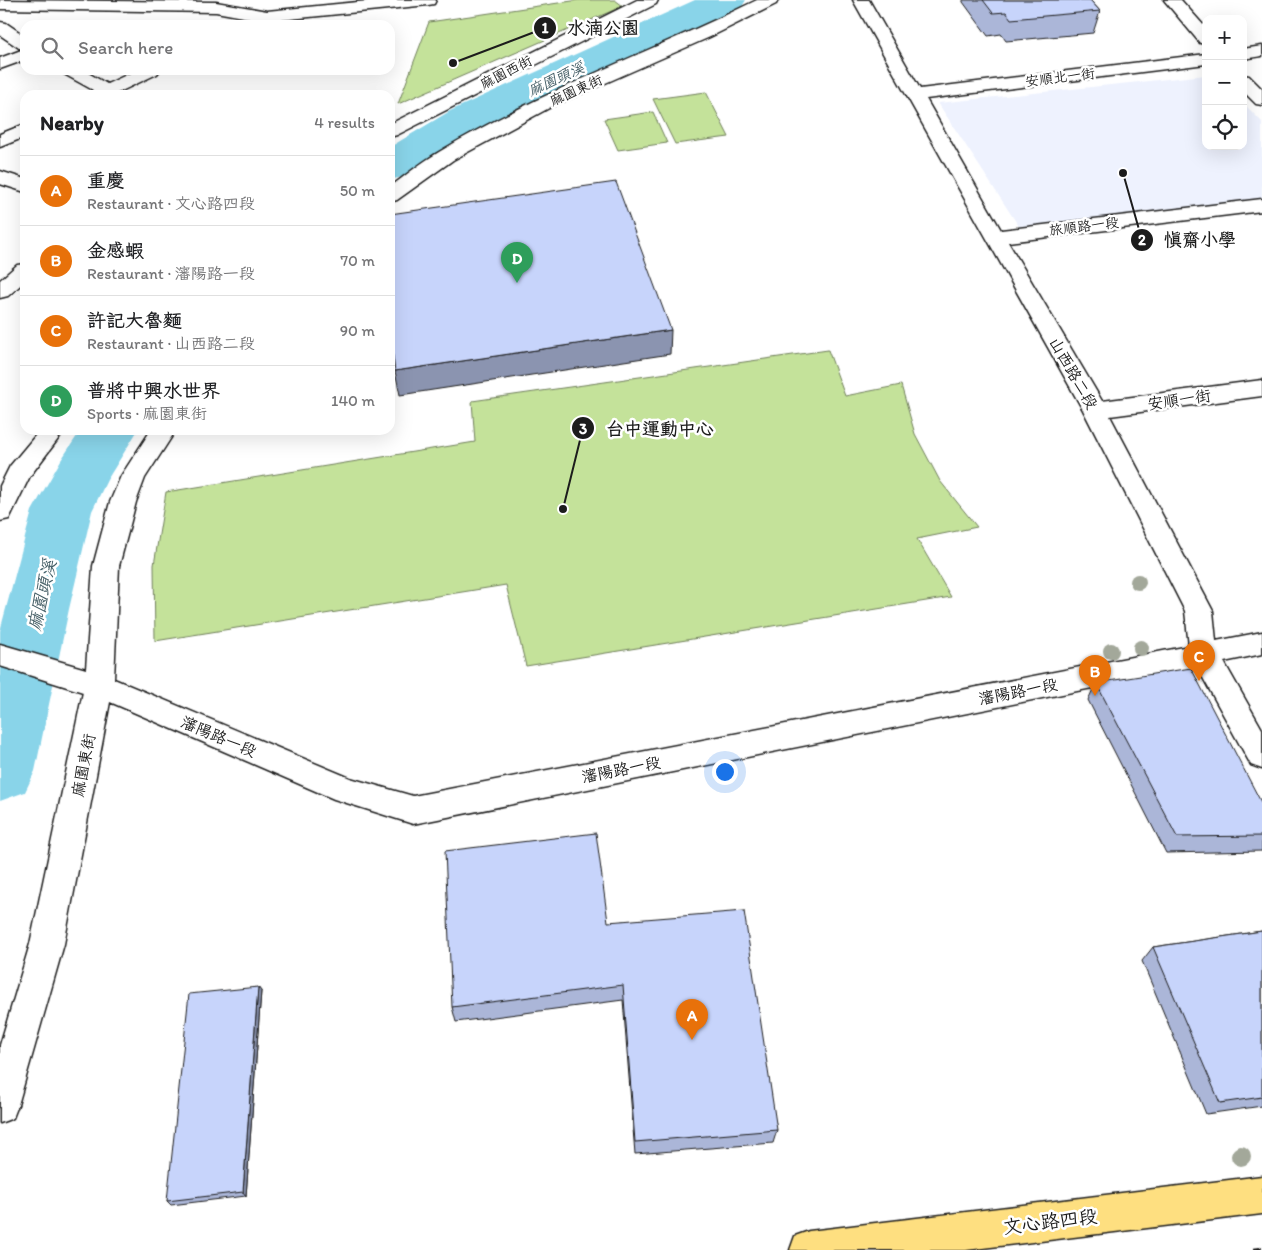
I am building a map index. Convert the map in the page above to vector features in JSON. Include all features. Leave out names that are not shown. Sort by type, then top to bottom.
[{"type":"main road","name":"文心路四段","points":[[809,1250],[1262,1195]]},
{"type":"street","points":[[0,4],[71,2],[270,8],[428,0]]},
{"type":"street","name":"麻園西街","points":[[395,128],[650,0]]},
{"type":"street","name":"麻園東街","points":[[395,192],[446,156],[546,103],[704,33],[770,0]]},
{"type":"street","name":"山西路二段","points":[[862,0],[1024,290],[1095,410],[1199,612],[1204,653],[1262,756]]},
{"type":"street","points":[[1172,0],[1202,34]]},
{"type":"street","points":[[254,20],[270,8]]},
{"type":"street","points":[[0,27],[20,41]]},
{"type":"street","points":[[1247,53],[1262,51]]},
{"type":"street","points":[[0,64],[20,56]]},
{"type":"street","name":"安順北一街","points":[[915,94],[1202,58]]},
{"type":"street","points":[[77,75],[99,90]]},
{"type":"street","points":[[109,90],[141,75]]},
{"type":"street","points":[[1247,84],[1262,100]]},
{"type":"street","points":[[0,141],[20,132]]},
{"type":"street","points":[[0,177],[20,184]]},
{"type":"street","name":"旅順路一段","points":[[996,237],[1262,204]]},
{"type":"street","points":[[0,291],[20,274]]},
{"type":"street","name":"安順一街","points":[[1095,410],[1262,388]]},
{"type":"street","points":[[0,512],[19,472],[49,435]]},
{"type":"street","name":"麻園東街","points":[[0,1105],[47,944],[99,685],[106,566],[123,502],[133,476],[161,435]]},
{"type":"street","name":"瀋陽路一段","points":[[0,655],[99,685],[345,790],[413,810],[1262,643]]},
{"type":"shaded area","points":[[1202,75],[1202,150],[1247,150],[1247,107],[1262,122],[1262,199],[1020,228],[938,103]]},
{"type":"green space","points":[[579,0],[615,0],[623,6],[398,104],[429,22]]},
{"type":"green space","points":[[706,92],[729,137],[675,144],[653,99]]},
{"type":"green space","points":[[653,112],[667,143],[618,150],[604,119]]},
{"type":"green space","points":[[828,350],[845,396],[901,385],[915,434],[940,481],[977,527],[917,539],[951,597],[526,666],[506,585],[155,641],[154,565],[166,492],[475,442],[472,401]]},
{"type":"building","points":[[983,0],[1090,0],[1100,11],[1011,19],[1006,12],[993,13]]},
{"type":"building","points":[[616,182],[671,330],[395,371],[395,213]]},
{"type":"building","points":[[1191,668],[1262,804],[1262,836],[1177,837],[1096,683]]},
{"type":"building","points":[[596,833],[608,922],[744,911],[777,1130],[635,1142],[623,985],[452,1007],[445,851]]},
{"type":"building","points":[[1262,931],[1262,1097],[1220,1103],[1153,947]]},
{"type":"building","points":[[258,987],[243,1192],[167,1201],[189,994]]},
{"type":"waterway","name":"麻園頭溪","points":[[395,163],[465,120],[727,0]]},
{"type":"waterway","name":"麻園頭溪","points":[[0,771],[37,609],[62,511],[81,475],[107,435]]},
{"type":"railway","points":[[1254,1250],[1262,1249]]},
{"type":"place","name":"水湳公園","points":[[453,63]]},
{"type":"place","name":"慎齋小學","points":[[1123,173]]},
{"type":"place","name":"普將中興水世界","points":[[517,283]]},
{"type":"place","name":"台中運動中心","points":[[563,509]]},
{"type":"place","name":"許記大魯麵","points":[[1199,681]]},
{"type":"place","name":"金感蝦","points":[[1095,696]]},
{"type":"place","name":"重慶","points":[[692,1040]]}]
